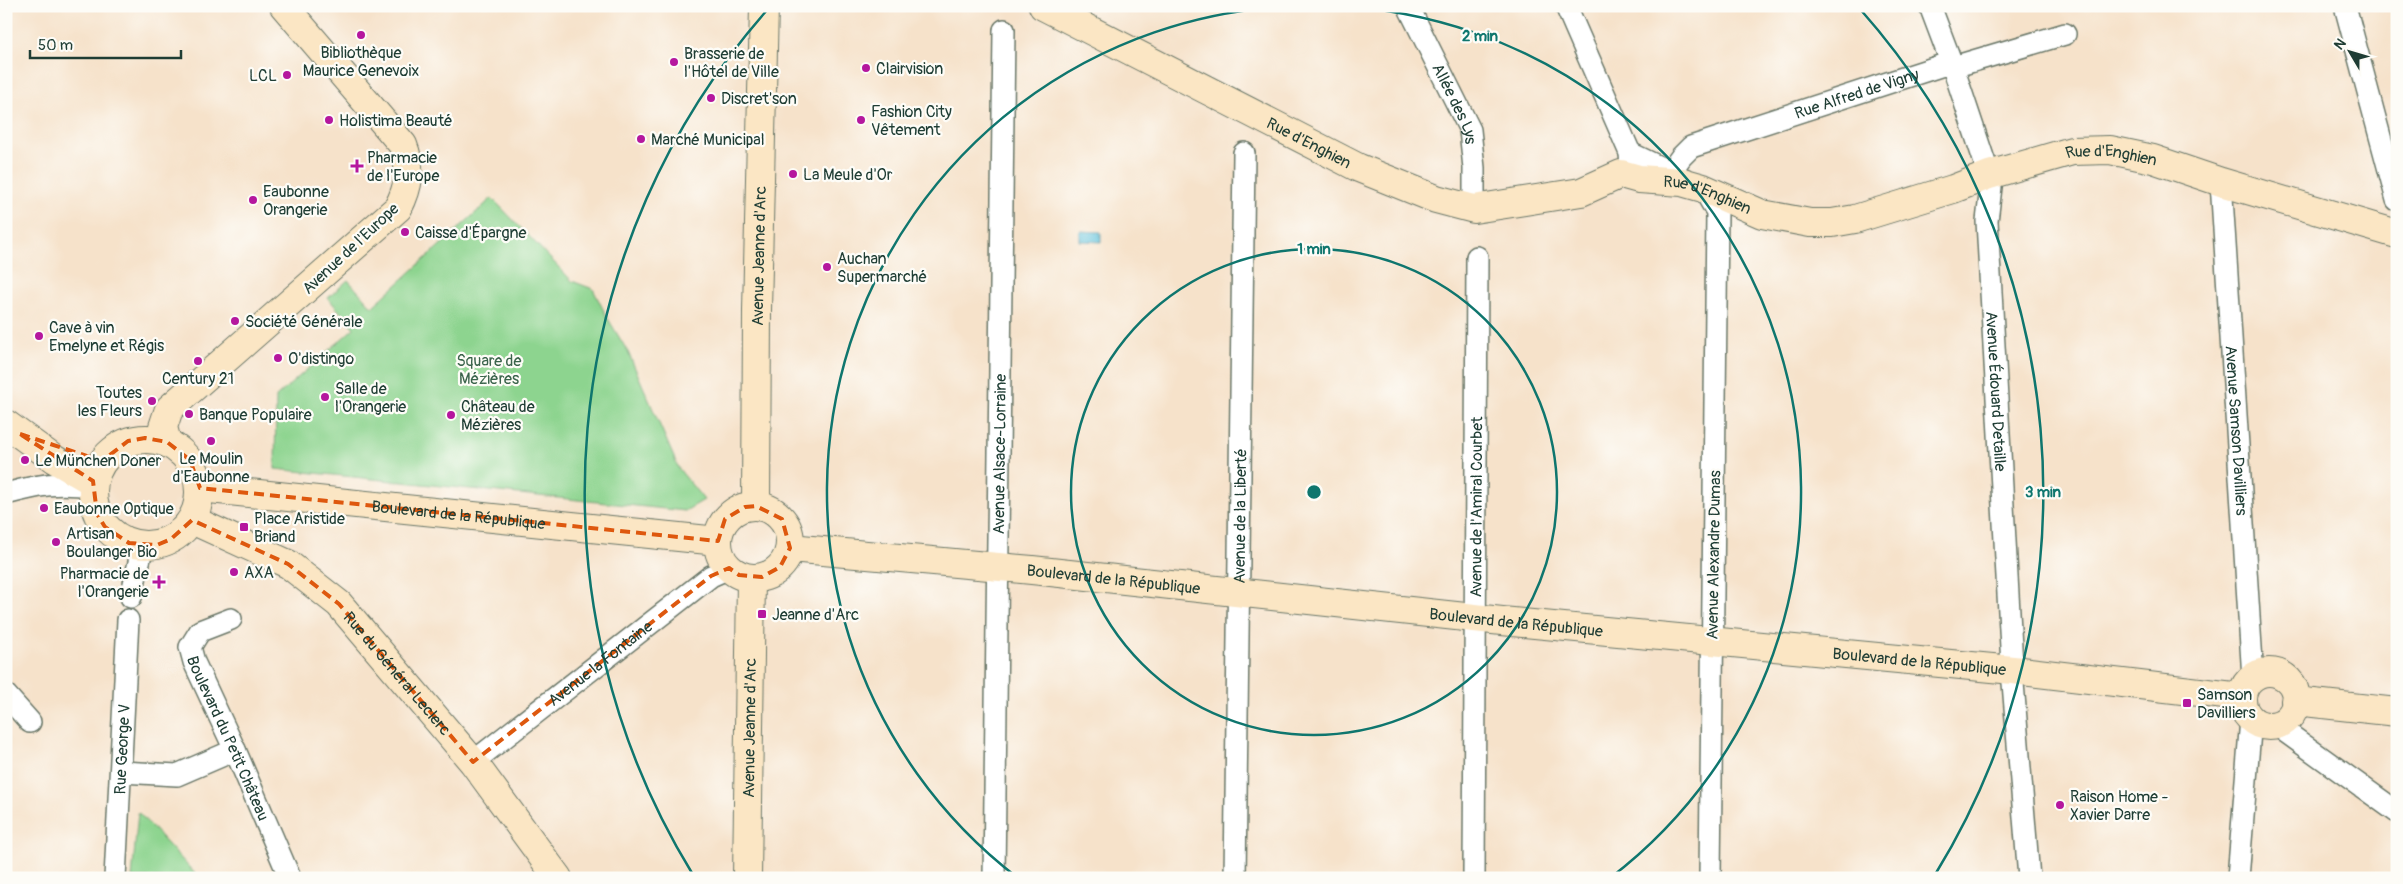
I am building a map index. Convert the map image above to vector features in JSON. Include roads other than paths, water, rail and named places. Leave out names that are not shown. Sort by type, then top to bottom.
[{"type":"street","name":"Avenue de l'Europe","points":[[167,442],[163,427],[169,409],[398,208],[405,196],[410,168],[403,145],[284,6]]},
{"type":"street","name":"Avenue Jeanne d'Arc","points":[[756,506],[757,310],[764,6]]},
{"type":"street","name":"Rue d'Enghien","points":[[1043,6],[1359,168],[1436,199],[1474,209],[1581,192],[1621,174],[1658,177],[1704,188],[1762,214],[1810,223],[1832,223],[1855,219],[2072,150],[2110,150],[2153,159],[2221,182],[2397,234]]},
{"type":"street","name":"Allée des Lys","points":[[1408,6],[1470,130],[1474,168],[1474,209]]},
{"type":"street","points":[[1566,6],[1630,153],[1658,177]]},
{"type":"street","name":"Avenue Édouard Detaille","points":[[1930,6],[1953,67],[1989,175],[1991,187],[1987,221],[2012,670],[2029,878]]},
{"type":"street","points":[[2345,6],[2397,200]]},
{"type":"street","name":"Avenue Alsace-Lorraine","points":[[994,878],[1004,30]]},
{"type":"street","name":"Rue Alfred de Vigny","points":[[1658,177],[1691,147],[1943,65],[1953,67],[2065,34]]},
{"type":"street","name":"Avenue de la Liberté","points":[[1235,878],[1237,591],[1244,153]]},
{"type":"street","points":[[1630,153],[1629,164],[1658,177]]},
{"type":"street","name":"Avenue Samson Davilliers","points":[[2221,182],[2256,704],[2238,878]]},
{"type":"street","name":"Avenue Alexandre Dumas","points":[[1704,188],[1717,212],[1710,878]]},
{"type":"street","points":[[1716,233],[1729,216],[1762,214]]},
{"type":"street","name":"Avenue de l'Amiral Courbet","points":[[1474,878],[1477,257]]},
{"type":"street","points":[[13,429],[96,476]]},
{"type":"street","points":[[145,438],[167,442],[180,450],[190,460],[197,473],[200,488],[198,505],[192,520],[171,540],[158,544],[143,545],[129,543],[105,527],[97,514],[93,500],[96,476],[114,449],[128,441],[145,438]]},
{"type":"street","points":[[6,494],[37,485],[96,476]]},
{"type":"street","name":"Boulevard de la République","points":[[200,488],[718,540]]},
{"type":"street","points":[[756,506],[775,512],[782,519],[789,533],[790,548],[780,567],[767,575],[740,573],[719,551],[718,540],[723,524],[734,511],[756,506]]},
{"type":"street","name":"Rue du Général Leclerc","points":[[192,520],[288,564],[339,604],[473,762],[558,878]]},
{"type":"street","points":[[131,597],[143,545]]},
{"type":"street","name":"Boulevard de la République","points":[[790,548],[999,567],[1476,618],[2012,670],[2256,704],[2269,672],[2286,678],[2291,685],[2295,702]]},
{"type":"street","name":"Avenue Jeanne d'Arc","points":[[740,573],[747,878]]},
{"type":"street","name":"Avenue la Fontaine","points":[[473,762],[711,576],[740,573]]},
{"type":"street","name":"Boulevard du Petit Château","points":[[231,618],[200,630],[190,647],[194,662],[235,750],[290,878]]},
{"type":"street","name":"Rue George V","points":[[114,878],[128,620]]},
{"type":"street","points":[[6,695],[30,722]]},
{"type":"street","points":[[2256,704],[2289,716],[2295,702],[2397,712]]},
{"type":"street","points":[[2256,704],[2397,812]]},
{"type":"street","points":[[121,772],[177,775],[235,750]]},
{"type":"water","points":[[1080,231],[1101,232],[1101,242],[1080,241]]},
{"type":"place","name":"Bibliothèque Maurice Genevoix","points":[[361,35]]},
{"type":"place","name":"Brasserie de l'Hôtel de Ville","points":[[674,62]]},
{"type":"place","name":"Clairvision","points":[[866,68]]},
{"type":"place","name":"LCL","points":[[287,75]]},
{"type":"place","name":"Discret'son","points":[[711,98]]},
{"type":"place","name":"Holistima Beauté","points":[[329,120]]},
{"type":"place","name":"Fashion City Vêtement","points":[[861,120]]},
{"type":"place","name":"Marché Municipal","points":[[641,139]]},
{"type":"place","name":"Pharmacie de l'Europe","points":[[357,166]]},
{"type":"place","name":"La Meule d'Or","points":[[793,174]]},
{"type":"place","name":"Eaubonne Orangerie","points":[[253,200]]},
{"type":"place","name":"Caisse d'Épargne","points":[[405,232]]},
{"type":"place","name":"Auchan Supermarché","points":[[827,267]]},
{"type":"place","name":"Société Générale","points":[[235,321]]},
{"type":"place","name":"Cave à vin Emelyne et Régis","points":[[39,336]]},
{"type":"place","name":"O'distingo","points":[[278,358]]},
{"type":"place","name":"Century 21","points":[[198,361]]},
{"type":"place","name":"Salle de l'Orangerie","points":[[325,397]]},
{"type":"place","name":"Toutes les Fleurs","points":[[152,401]]},
{"type":"place","name":"Banque Populaire","points":[[189,414]]},
{"type":"place","name":"Château de Mézières","points":[[451,415]]},
{"type":"place","name":"Le Moulin d'Eaubonne","points":[[211,441]]},
{"type":"place","name":"Le München Doner","points":[[25,460]]},
{"type":"place","name":"Eaubonne Optique","points":[[44,508]]},
{"type":"place","name":"Place Aristide Briand","points":[[244,527]]},
{"type":"place","name":"Artisan Boulanger Bio","points":[[56,542]]},
{"type":"place","name":"AXA","points":[[234,572]]},
{"type":"place","name":"Pharmacie de l'Orangerie","points":[[159,582]]},
{"type":"place","name":"Jeanne d'Arc","points":[[762,614]]},
{"type":"place","name":"Samson Davilliers","points":[[2187,703]]},
{"type":"place","name":"Raison Home - Xavier Darre","points":[[2060,805]]},
{"type":"park label","name":"Square de Mézières","points":[[489,369]]}]
